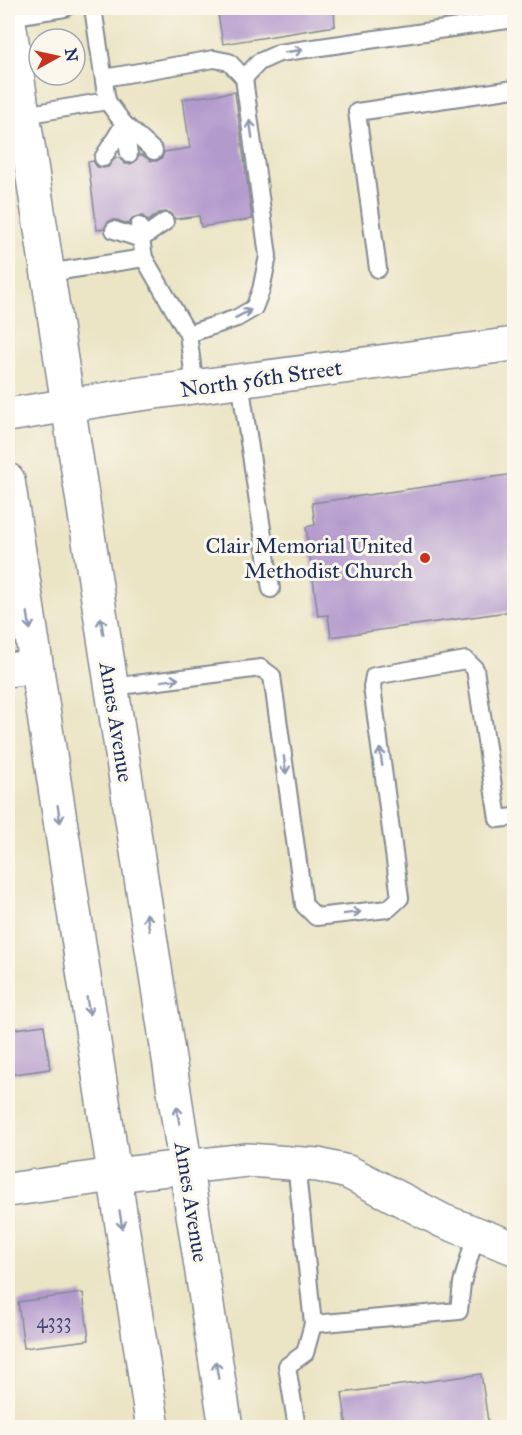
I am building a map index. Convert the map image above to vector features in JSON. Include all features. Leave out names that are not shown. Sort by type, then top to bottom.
[{"type":"main road","name":"Ames Avenue","points":[[8,16],[226,1428]]},
{"type":"main road","name":"North 56th Street","points":[[8,415],[514,344]]},
{"type":"main road","points":[[8,480],[22,668],[114,1175],[153,1428]]},
{"type":"main road","points":[[8,1190],[248,1160],[318,1165],[348,1172],[443,1221],[514,1248]]},
{"type":"lane","points":[[8,16],[65,8]]},
{"type":"lane","points":[[93,8],[107,101],[124,124],[154,151]]},
{"type":"lane","points":[[244,78],[259,62],[279,53],[514,19]]},
{"type":"lane","points":[[104,78],[214,59],[229,62],[244,78],[268,256],[261,290],[254,308],[237,318],[188,334]]},
{"type":"lane","points":[[378,268],[357,112],[514,89]]},
{"type":"lane","points":[[24,115],[107,101]]},
{"type":"lane","points":[[124,124],[129,154]]},
{"type":"lane","points":[[103,158],[124,124]]},
{"type":"lane","points":[[114,230],[140,232],[165,222]]},
{"type":"lane","points":[[140,232],[144,258],[188,334],[195,387]]},
{"type":"lane","points":[[48,273],[144,258]]},
{"type":"lane","points":[[240,381],[271,589]]},
{"type":"lane","points":[[112,687],[261,668],[272,676],[304,905],[316,917],[388,909],[400,898],[372,687],[374,676],[466,660],[475,669],[498,819],[514,817]]},
{"type":"lane","points":[[296,1163],[314,1324],[305,1353],[286,1366],[297,1428]]},
{"type":"lane","points":[[314,1324],[459,1311],[462,1283],[476,1234]]},
{"type":"building","points":[[217,8],[334,8],[335,26],[223,44]]},
{"type":"building","points":[[235,92],[252,219],[201,227],[199,216],[175,219],[170,213],[165,212],[159,213],[148,221],[143,216],[132,218],[129,224],[111,220],[104,229],[97,230],[88,162],[93,161],[97,167],[103,168],[108,167],[115,158],[119,158],[125,164],[130,164],[135,162],[139,155],[151,161],[157,161],[162,158],[164,152],[190,148],[183,99]]},
{"type":"building","points":[[514,474],[514,611],[331,637],[328,615],[318,616],[306,527],[315,525],[312,503]]},
{"type":"building","points":[[44,1025],[50,1069],[8,1075],[8,1030]]},
{"type":"building","points":[[83,1293],[89,1340],[24,1348],[18,1302]]},
{"type":"building","points":[[481,1374],[489,1428],[347,1428],[342,1393]]},
{"type":"place","name":"Clair Memorial United Methodist Church","points":[[425,558]]}]
